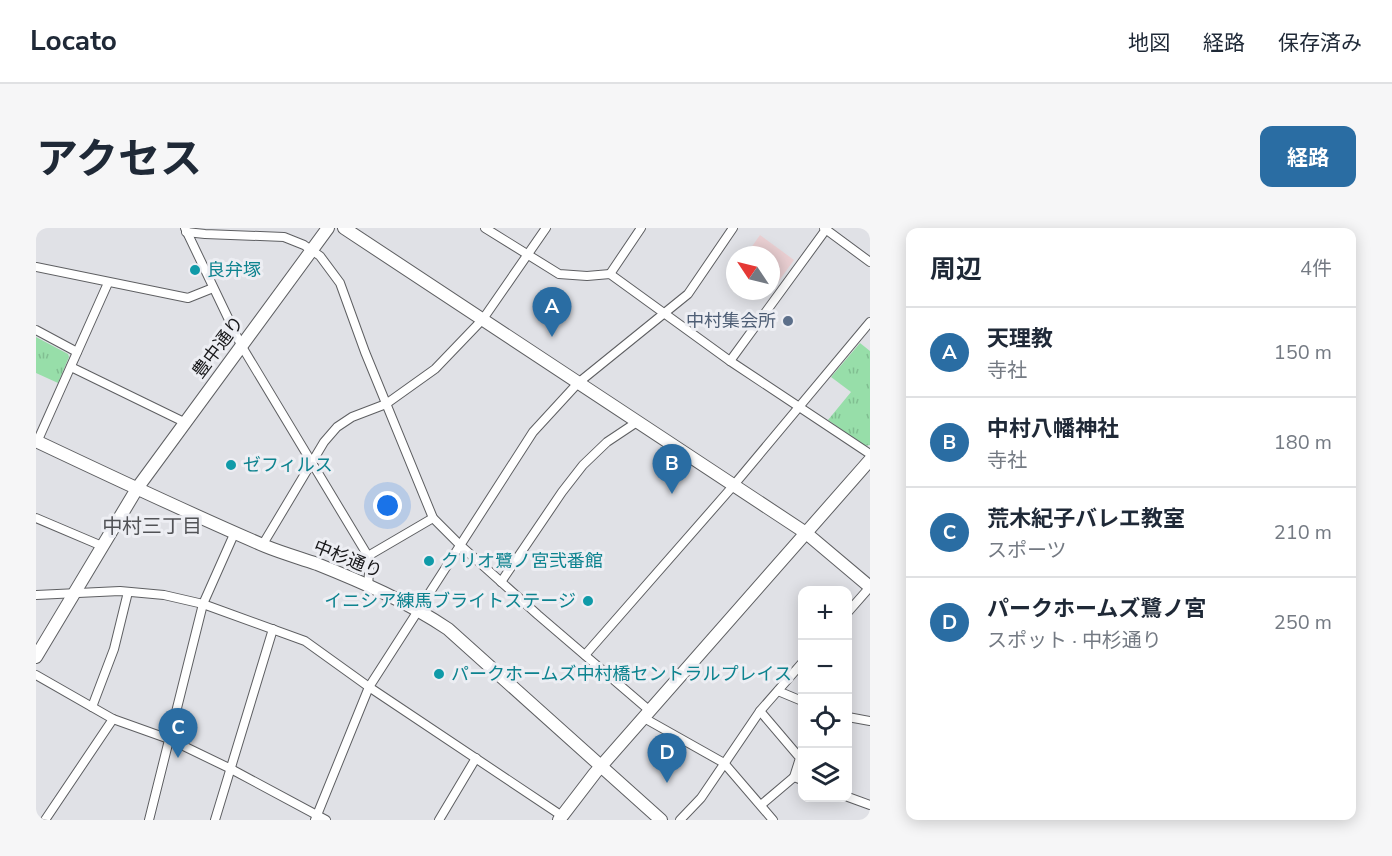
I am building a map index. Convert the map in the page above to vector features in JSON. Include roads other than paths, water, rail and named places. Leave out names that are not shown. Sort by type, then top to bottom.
[{"type":"street","name":"豊中通り","points":[[36,657],[138,488],[184,422],[328,228]]},
{"type":"street","points":[[344,228],[806,533],[870,587],[852,607]]},
{"type":"street","points":[[485,228],[559,274],[587,276],[610,274],[730,361],[870,454]]},
{"type":"street","points":[[262,544],[324,442],[337,427],[352,417],[386,404],[435,369],[483,319],[546,228]]},
{"type":"street","points":[[610,274],[641,228]]},
{"type":"street","points":[[316,818],[369,687],[533,432],[578,383],[688,294],[733,228]]},
{"type":"street","points":[[730,361],[826,228],[870,262]]},
{"type":"street","points":[[185,230],[205,234],[284,237],[313,249],[340,283],[433,518],[647,714],[724,763],[773,820]]},
{"type":"street","points":[[185,230],[241,345],[370,559],[368,586]]},
{"type":"street","points":[[36,267],[188,298],[213,288]]},
{"type":"street","points":[[37,441],[108,283]]},
{"type":"street","points":[[585,655],[734,486],[870,322]]},
{"type":"street","points":[[36,330],[77,351]]},
{"type":"street","points":[[71,366],[184,422]]},
{"type":"street","points":[[501,582],[583,465],[607,442],[637,422]]},
{"type":"street","name":"中杉通り","points":[[37,441],[262,544],[315,563],[419,610],[448,629],[661,820]]},
{"type":"street","points":[[36,595],[128,592],[164,595],[203,604],[305,641],[560,818],[647,714],[870,460]]},
{"type":"street","points":[[36,518],[102,546]]},
{"type":"street","points":[[368,556],[433,518]]},
{"type":"street","points":[[149,820],[203,604],[236,532]]},
{"type":"street","points":[[92,707],[114,649],[128,592]]},
{"type":"street","points":[[214,820],[273,629]]},
{"type":"street","points":[[680,820],[701,798],[760,711],[798,668]]},
{"type":"street","points":[[36,675],[112,719],[169,739],[231,769],[316,818],[326,820]]},
{"type":"street","points":[[778,691],[798,699]]},
{"type":"street","points":[[760,711],[798,756]]},
{"type":"street","points":[[852,718],[870,721]]},
{"type":"street","points":[[45,820],[112,719]]},
{"type":"street","points":[[439,820],[476,758]]},
{"type":"street","points":[[761,805],[798,779]]},
{"type":"street","points":[[852,798],[870,805]]},
{"type":"place","name":"良弁塚","points":[[195,270]]},
{"type":"place","name":"中村集会所","points":[[788,321]]},
{"type":"place","name":"天理教","points":[[552,337]]},
{"type":"place","name":"ゼフィルス","points":[[231,465]]},
{"type":"place","name":"中村八幡神社","points":[[672,494]]},
{"type":"place","name":"クリオ鷺ノ宮弐番館","points":[[429,561]]},
{"type":"place","name":"イニシア練馬ブライトステージ","points":[[588,601]]},
{"type":"place","name":"パークホームズ中村橋セントラルプレイス","points":[[439,674]]},
{"type":"place","name":"荒木紀子バレエ教室","points":[[178,758]]},
{"type":"place","name":"パークホームズ鷺ノ宮","points":[[667,783]]},
{"type":"district","name":"中村三丁目","points":[[152,526]]}]
